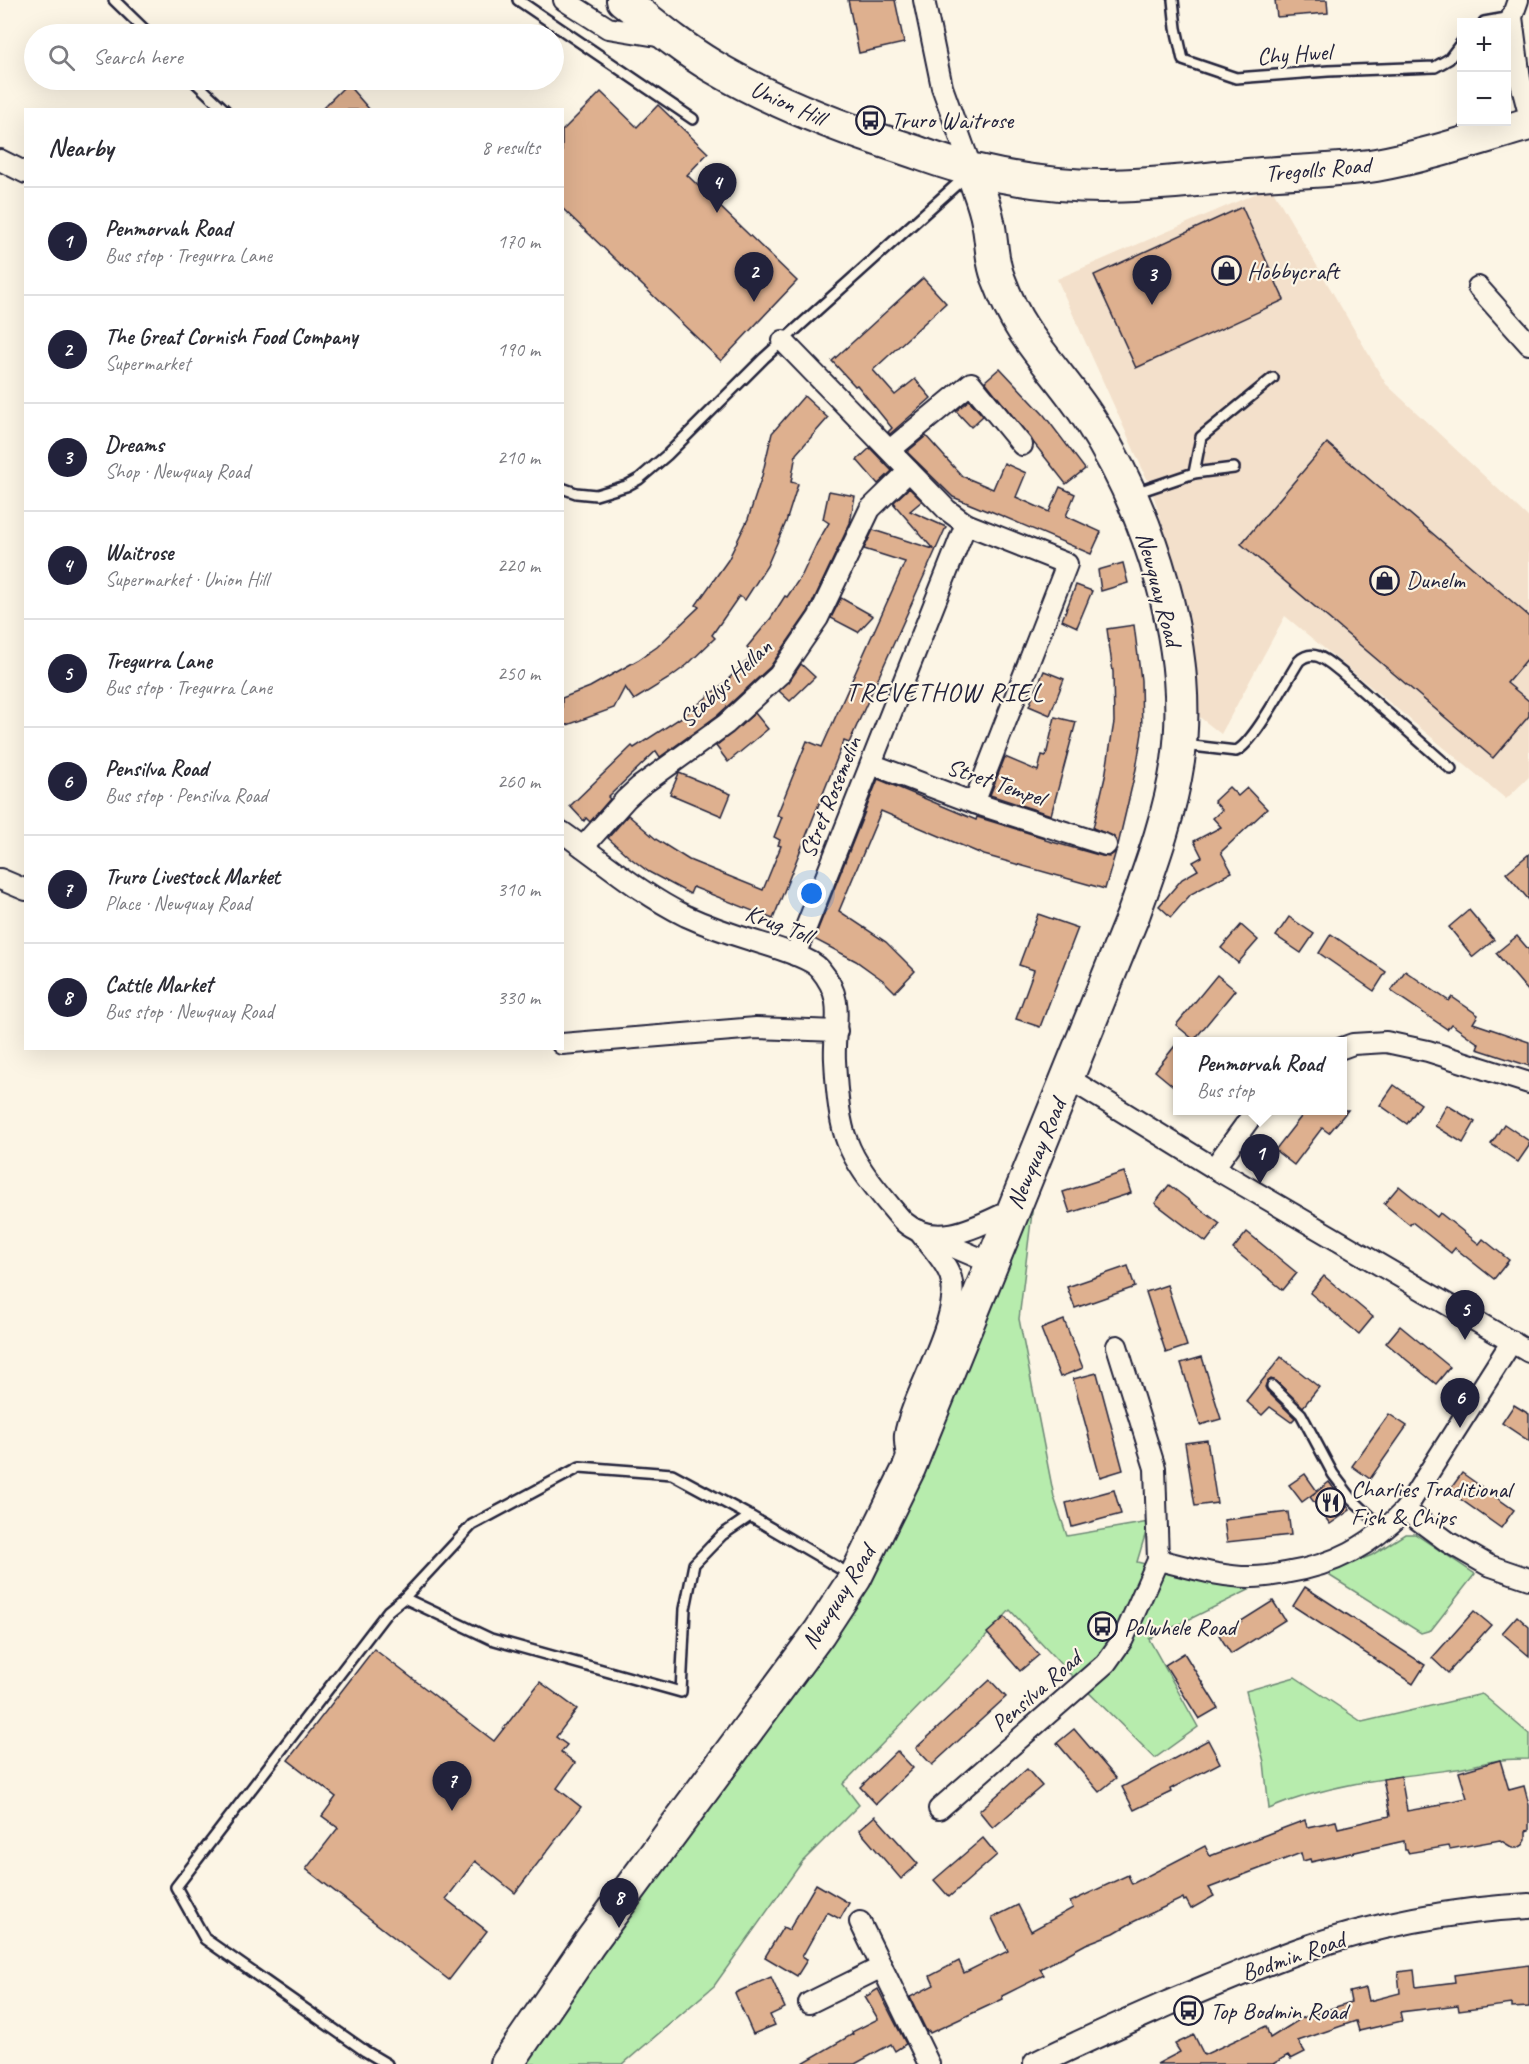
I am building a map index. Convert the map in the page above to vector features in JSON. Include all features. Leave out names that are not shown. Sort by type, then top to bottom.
[{"type":"highway","name":"Union Hill","points":[[623,0],[672,39],[727,74],[804,112],[851,131],[972,170],[1018,179],[1102,186]]},
{"type":"highway","name":"Tregolls Road","points":[[1102,186],[1165,183],[1376,165],[1529,124]]},
{"type":"highway","name":"Newquay Road","points":[[507,2064],[590,1944],[813,1642],[855,1578],[909,1468],[1134,913],[1163,831],[1178,760],[1179,744],[1179,672],[1171,612],[1153,554],[1125,480],[1090,419],[1022,328],[998,278],[988,220],[972,170]]},
{"type":"street","points":[[564,0],[608,28],[672,39]]},
{"type":"street","points":[[924,0],[942,87],[972,170]]},
{"type":"street","points":[[1515,9],[1520,79],[1529,114]]},
{"type":"street","points":[[0,160],[24,172]]},
{"type":"street","points":[[1478,287],[1529,344]]},
{"type":"street","points":[[783,341],[947,510],[966,524],[1067,564],[974,803]]},
{"type":"street","points":[[890,450],[970,383],[1022,445]]},
{"type":"street","name":"Stablys Hellan","points":[[583,847],[633,793],[726,724],[779,675],[818,618],[870,509],[909,471]]},
{"type":"street","name":"Stret Rosemelin","points":[[795,955],[966,524]]},
{"type":"street","name":"Stret Tempel","points":[[871,764],[974,803],[1106,845]]},
{"type":"street","name":"Krug Toll","points":[[564,833],[635,885],[685,915],[795,955],[819,968],[831,985],[838,1005],[835,1059],[846,1140],[861,1167],[886,1201],[905,1222],[926,1232]]},
{"type":"street","points":[[0,879],[24,889]]},
{"type":"street","points":[[564,1044],[756,1028],[837,1031]]},
{"type":"street","points":[[1347,1046],[1386,1042],[1428,1052],[1529,1083]]},
{"type":"street","points":[[1068,1078],[1214,1168],[1529,1352]]},
{"type":"street","points":[[1214,1168],[1252,1115]]},
{"type":"street","points":[[926,1232],[953,1235],[993,1220],[1014,1209]]},
{"type":"street","points":[[909,1468],[905,1436],[916,1401],[933,1363],[949,1317],[952,1297],[951,1276],[926,1232]]},
{"type":"street","points":[[926,1232],[989,1268]]},
{"type":"street","points":[[940,1260],[989,1268]]},
{"type":"street","points":[[1117,1346],[1155,1468],[1158,1560],[1233,1576],[1255,1578],[1319,1566],[1348,1554],[1385,1530],[1405,1510],[1512,1341]]},
{"type":"street","points":[[1405,1510],[1448,1542],[1488,1565],[1529,1580]]},
{"type":"street","name":"Pensilva Road","points":[[939,1809],[1106,1663],[1123,1639],[1158,1560]]},
{"type":"street","name":"Bodmin Road","points":[[1036,2064],[1078,2043],[1215,1984],[1302,1950],[1366,1931],[1440,1915],[1529,1906]]},
{"type":"street","points":[[860,1922],[929,2064]]},
{"type":"street","points":[[809,2003],[882,1968]]},
{"type":"lane","points":[[114,0],[139,24]]},
{"type":"lane","points":[[518,0],[553,24]]},
{"type":"lane","name":"Chy Hwel","points":[[1173,0],[1183,60],[1236,78],[1328,71],[1435,67],[1449,59],[1457,48]]},
{"type":"lane","points":[[1494,18],[1515,9]]},
{"type":"lane","points":[[564,31],[693,119]]},
{"type":"lane","points":[[204,90],[223,108]]},
{"type":"lane","points":[[564,489],[576,493],[596,495],[626,486],[639,479],[667,455],[783,341],[972,170]]},
{"type":"lane","points":[[1194,473],[1201,437],[1273,378]]},
{"type":"lane","points":[[1130,495],[1194,473],[1234,468]]},
{"type":"lane","points":[[1179,744],[1236,751],[1241,749],[1252,736],[1299,661],[1303,657],[1315,654],[1341,672],[1451,769]]},
{"type":"lane","points":[[1272,1386],[1301,1414],[1333,1474],[1352,1499],[1385,1530]]},
{"type":"lane","points":[[387,2064],[205,1939],[176,1887],[388,1611],[404,1598],[472,1525],[580,1467],[672,1474],[750,1516],[855,1578]]},
{"type":"lane","points":[[404,1598],[491,1639],[681,1692],[685,1609],[694,1564],[722,1535],[750,1516]]},
{"type":"shaded area","points":[[1271,187],[1386,384],[1529,518],[1529,777],[1506,799],[1285,616],[1221,734],[1197,715],[1189,613],[1151,488],[1057,279]]},
{"type":"green space","points":[[1037,1172],[1019,1319],[1054,1497],[1067,1536],[1149,1522],[1137,1562],[1249,1590],[1149,1639],[1198,1727],[1155,1758],[1068,1672],[1010,1610],[843,1784],[859,1805],[802,1862],[714,1986],[623,2064],[524,2064],[600,1950],[777,1712]]},
{"type":"green space","points":[[1405,1534],[1415,1534],[1475,1574],[1431,1630],[1421,1633],[1330,1576],[1330,1572],[1372,1555]]},
{"type":"green space","points":[[1295,1677],[1362,1722],[1482,1694],[1529,1734],[1529,1759],[1496,1761],[1338,1787],[1291,1800],[1269,1809],[1264,1762],[1246,1691]]},
{"type":"building","points":[[848,0],[895,0],[904,43],[859,53]]},
{"type":"building","points":[[1275,0],[1327,0],[1328,13],[1277,17]]},
{"type":"building","points":[[341,90],[352,90],[368,108],[323,108]]},
{"type":"building","points":[[601,92],[637,127],[658,105],[708,153],[687,175],[797,281],[721,361],[564,210],[564,129]]},
{"type":"building","points":[[1242,207],[1284,300],[1136,368],[1094,275]]},
{"type":"building","points":[[923,278],[946,303],[873,370],[895,395],[915,379],[931,398],[890,434],[888,432],[892,428],[857,385],[855,386],[832,361]]},
{"type":"building","points":[[1000,368],[1044,415],[1085,469],[1066,484],[985,381]]},
{"type":"building","points":[[804,396],[828,418],[796,454],[791,482],[798,484],[786,522],[767,566],[745,600],[739,596],[712,635],[715,638],[687,665],[668,679],[634,700],[625,687],[614,708],[564,726],[564,697],[590,687],[638,660],[657,647],[699,607],[696,605],[728,560],[748,519],[762,476],[772,433]]},
{"type":"building","points":[[969,400],[983,416],[971,427],[956,411]]},
{"type":"building","points":[[926,436],[962,476],[993,489],[1004,463],[1026,473],[1016,497],[1049,512],[1060,487],[1075,494],[1066,516],[1101,532],[1091,554],[953,497],[907,452]]},
{"type":"building","name":"Dunelm","points":[[1327,443],[1529,616],[1529,657],[1507,683],[1529,701],[1529,716],[1493,758],[1241,544]]},
{"type":"building","points":[[870,448],[892,471],[878,484],[857,460]]},
{"type":"building","points":[[909,488],[922,501],[910,511],[946,527],[849,743],[844,741],[773,919],[693,887],[690,894],[649,872],[608,838],[628,815],[657,840],[689,860],[763,890],[781,846],[778,845],[780,840],[774,837],[782,817],[777,815],[807,741],[822,747],[905,562],[864,549],[873,530],[933,549],[893,503],[896,505],[894,502]]},
{"type":"building","points":[[829,491],[855,496],[850,523],[808,612],[770,667],[718,715],[660,757],[656,751],[608,797],[610,799],[590,822],[586,818],[584,821],[570,806],[632,746],[634,748],[685,715],[723,684],[754,654],[747,647],[802,575],[829,523],[823,519]]},
{"type":"building","points":[[1123,563],[1128,583],[1101,591],[1098,570]]},
{"type":"building","points":[[1076,585],[1092,591],[1077,627],[1062,620]]},
{"type":"building","points":[[841,598],[873,616],[858,632],[831,618]]},
{"type":"building","points":[[1134,625],[1141,680],[1142,733],[1118,845],[1114,837],[1093,828],[1105,777],[1114,722],[1113,672],[1107,629]]},
{"type":"building","points":[[801,664],[815,677],[790,701],[779,691],[789,682]]},
{"type":"building","points":[[1044,671],[1064,679],[1050,715],[1029,706]]},
{"type":"building","points":[[755,713],[768,729],[728,762],[716,746]]},
{"type":"building","points":[[1055,717],[1076,722],[1051,815],[990,795],[1005,757],[1038,771],[1042,755],[1046,756]]},
{"type":"building","points":[[679,773],[731,794],[722,816],[670,794]]},
{"type":"building","points":[[878,779],[976,820],[977,817],[1102,856],[1109,857],[1116,851],[1105,889],[984,855],[881,811],[839,911],[886,942],[915,971],[895,992],[856,961],[814,939]]},
{"type":"building","points":[[1229,787],[1238,796],[1247,788],[1267,809],[1221,852],[1232,872],[1191,894],[1171,917],[1159,906],[1182,879],[1198,870],[1193,862],[1202,857],[1194,841],[1221,827],[1213,818],[1222,810],[1214,801]]},
{"type":"building","points":[[1529,854],[1529,900],[1506,873]]},
{"type":"building","points":[[1469,910],[1494,940],[1473,957],[1449,927]]},
{"type":"building","points":[[1038,914],[1078,928],[1040,1027],[1016,1019],[1034,970],[1019,965]]},
{"type":"building","points":[[1289,917],[1314,934],[1301,953],[1276,936]]},
{"type":"building","points":[[1241,925],[1258,940],[1238,963],[1221,948]]},
{"type":"building","points":[[1331,934],[1386,972],[1374,991],[1319,953]]},
{"type":"building","points":[[1517,936],[1529,950],[1529,992],[1496,953]]},
{"type":"building","points":[[1405,971],[1449,1001],[1452,997],[1478,1015],[1473,1023],[1529,1042],[1529,1066],[1477,1049],[1479,1044],[1451,1024],[1447,1029],[1391,991]]},
{"type":"building","points":[[1217,975],[1235,990],[1196,1037],[1190,1037],[1176,1025]]},
{"type":"building","points":[[1173,1048],[1173,1086],[1155,1071]]},
{"type":"building","points":[[1394,1085],[1421,1104],[1407,1124],[1380,1105]]},
{"type":"building","points":[[1447,1105],[1475,1122],[1463,1143],[1435,1126]]},
{"type":"building","points":[[1302,1115],[1344,1115],[1329,1133],[1322,1128],[1294,1165],[1275,1150]]},
{"type":"building","points":[[1504,1124],[1529,1141],[1529,1146],[1518,1162],[1491,1144]]},
{"type":"building","points":[[1124,1172],[1131,1193],[1070,1213],[1063,1192]]},
{"type":"building","points":[[1169,1185],[1220,1224],[1206,1242],[1155,1203]]},
{"type":"building","points":[[1399,1186],[1437,1217],[1440,1213],[1479,1244],[1483,1239],[1509,1260],[1494,1279],[1455,1248],[1451,1253],[1412,1222],[1410,1225],[1384,1204]]},
{"type":"building","points":[[1247,1232],[1297,1273],[1283,1290],[1233,1249]]},
{"type":"building","points":[[1128,1266],[1135,1287],[1075,1308],[1067,1287]]},
{"type":"building","points":[[1324,1276],[1373,1317],[1359,1334],[1310,1293]]},
{"type":"building","points":[[1167,1285],[1187,1346],[1166,1353],[1146,1292]]},
{"type":"building","points":[[1064,1320],[1083,1368],[1060,1377],[1041,1329]]},
{"type":"building","points":[[1400,1326],[1450,1367],[1436,1384],[1386,1343]]},
{"type":"building","points":[[1202,1357],[1221,1419],[1200,1425],[1181,1363]]},
{"type":"building","points":[[1281,1357],[1319,1387],[1303,1407],[1276,1381],[1271,1379],[1267,1382],[1265,1387],[1267,1391],[1295,1418],[1291,1422],[1270,1407],[1262,1415],[1246,1401]]},
{"type":"building","points":[[1097,1373],[1123,1470],[1100,1477],[1073,1379]]},
{"type":"building","points":[[1514,1405],[1529,1414],[1529,1441],[1502,1423]]},
{"type":"building","points":[[1389,1414],[1407,1426],[1370,1479],[1352,1466]]},
{"type":"building","points":[[1207,1440],[1217,1503],[1195,1506],[1185,1443]]},
{"type":"building","points":[[1462,1473],[1514,1510],[1501,1528],[1449,1491]]},
{"type":"building","points":[[1305,1474],[1317,1491],[1302,1502],[1289,1485]]},
{"type":"building","name":"Charlies Traditional Fish & Chips","points":[[1329,1482],[1350,1510],[1330,1524],[1310,1497]]},
{"type":"building","points":[[1114,1490],[1121,1514],[1072,1527],[1066,1503]]},
{"type":"building","points":[[1288,1512],[1291,1535],[1227,1542],[1224,1520]]},
{"type":"building","points":[[1305,1587],[1425,1665],[1413,1684],[1293,1606]]},
{"type":"building","points":[[1273,1601],[1285,1620],[1231,1654],[1219,1635]]},
{"type":"building","points":[[1474,1611],[1491,1625],[1448,1673],[1432,1658]]},
{"type":"building","points":[[1517,1616],[1529,1627],[1529,1656],[1502,1633]]},
{"type":"building","points":[[1005,1617],[1039,1655],[1020,1671],[987,1633]]},
{"type":"building","points":[[374,1649],[494,1741],[540,1682],[577,1709],[556,1737],[567,1745],[561,1752],[575,1763],[557,1788],[581,1807],[515,1893],[475,1861],[446,1899],[487,1931],[449,1980],[306,1869],[338,1828],[322,1816],[336,1797],[288,1760]]},
{"type":"building","points":[[1184,1653],[1218,1708],[1199,1719],[1165,1665]]},
{"type":"building","points":[[990,1680],[1006,1697],[932,1765],[916,1748]]},
{"type":"building","points":[[1074,1729],[1116,1778],[1099,1792],[1057,1743]]},
{"type":"building","points":[[1208,1740],[1220,1763],[1170,1789],[1171,1792],[1134,1810],[1122,1787]]},
{"type":"building","points":[[897,1751],[913,1768],[876,1804],[860,1787]]},
{"type":"building","points":[[1500,1760],[1509,1790],[1524,1786],[1529,1805],[1529,1830],[1526,1831],[1526,1840],[1523,1845],[1518,1848],[1513,1848],[1500,1840],[1450,1849],[1449,1846],[1408,1853],[1405,1850],[1404,1841],[1311,1862],[1310,1859],[1303,1861],[1301,1853],[1209,1888],[1214,1896],[1191,1909],[1183,1898],[1114,1933],[1086,1944],[1040,1969],[1044,1975],[1002,1996],[1003,1999],[930,2033],[927,2032],[910,1997],[934,1985],[930,1976],[959,1961],[964,1973],[1008,1951],[992,1918],[1018,1905],[1031,1931],[1073,1908],[1070,1902],[1128,1875],[1132,1884],[1205,1846],[1210,1856],[1305,1820],[1307,1827],[1336,1821],[1338,1828],[1390,1816],[1383,1779],[1401,1776],[1407,1811],[1467,1798],[1459,1772]]},
{"type":"building","points":[[1027,1769],[1042,1786],[993,1828],[979,1811]]},
{"type":"building","points":[[875,1816],[918,1864],[901,1879],[859,1830]]},
{"type":"building","points":[[983,1838],[997,1855],[949,1897],[934,1880]]},
{"type":"building","points":[[816,1884],[849,1903],[840,1919],[827,1912],[802,1957],[807,1960],[797,1976],[765,1957],[783,1927],[789,1930]]},
{"type":"building","points":[[1529,1965],[1529,2007],[1512,2008],[1512,2004],[1459,2011],[1458,2005],[1400,2012],[1402,2021],[1359,2031],[1356,2021],[1298,2041],[1305,2052],[1291,2059],[1288,2055],[1273,2064],[1157,2064],[1180,2052],[1175,2044],[1194,2035],[1204,2055],[1266,2026],[1270,2038],[1302,2018],[1351,2002],[1349,1992],[1366,1988],[1369,2001],[1400,1993],[1398,1972],[1414,1970],[1416,1987],[1455,1982],[1454,1975]]},
{"type":"building","points":[[771,1977],[785,2008],[770,2015],[775,2025],[753,2034],[735,1993]]},
{"type":"building","points":[[878,1989],[906,2044],[895,2051],[891,2044],[855,2064],[801,2064],[853,2034],[852,2032],[878,2019],[865,1997]]},
{"type":"place","name":"Truro Waitrose","points":[[870,120]]},
{"type":"place","name":"Waitrose","points":[[717,213]]},
{"type":"place","name":"Hobbycraft","points":[[1226,271]]},
{"type":"place","name":"The Great Cornish Food Company","points":[[754,302]]},
{"type":"place","name":"Dreams","points":[[1152,305]]},
{"type":"place","name":"Dunelm","points":[[1385,580]]},
{"type":"place","name":"Penmorvah Road","points":[[1260,1184]]},
{"type":"place","name":"Tregurra Lane","points":[[1465,1340]]},
{"type":"place","name":"Pensilva Road","points":[[1460,1428]]},
{"type":"place","name":"Charlies Traditional Fish & Chips","points":[[1330,1503]]},
{"type":"place","name":"Polwhele Road","points":[[1103,1627]]},
{"type":"place","name":"Truro Livestock Market","points":[[452,1811]]},
{"type":"place","name":"Cattle Market","points":[[619,1928]]},
{"type":"place","name":"Top Bodmin Road","points":[[1189,2011]]},
{"type":"district","name":"TREVETHOW RIEL","points":[[945,692]]}]
